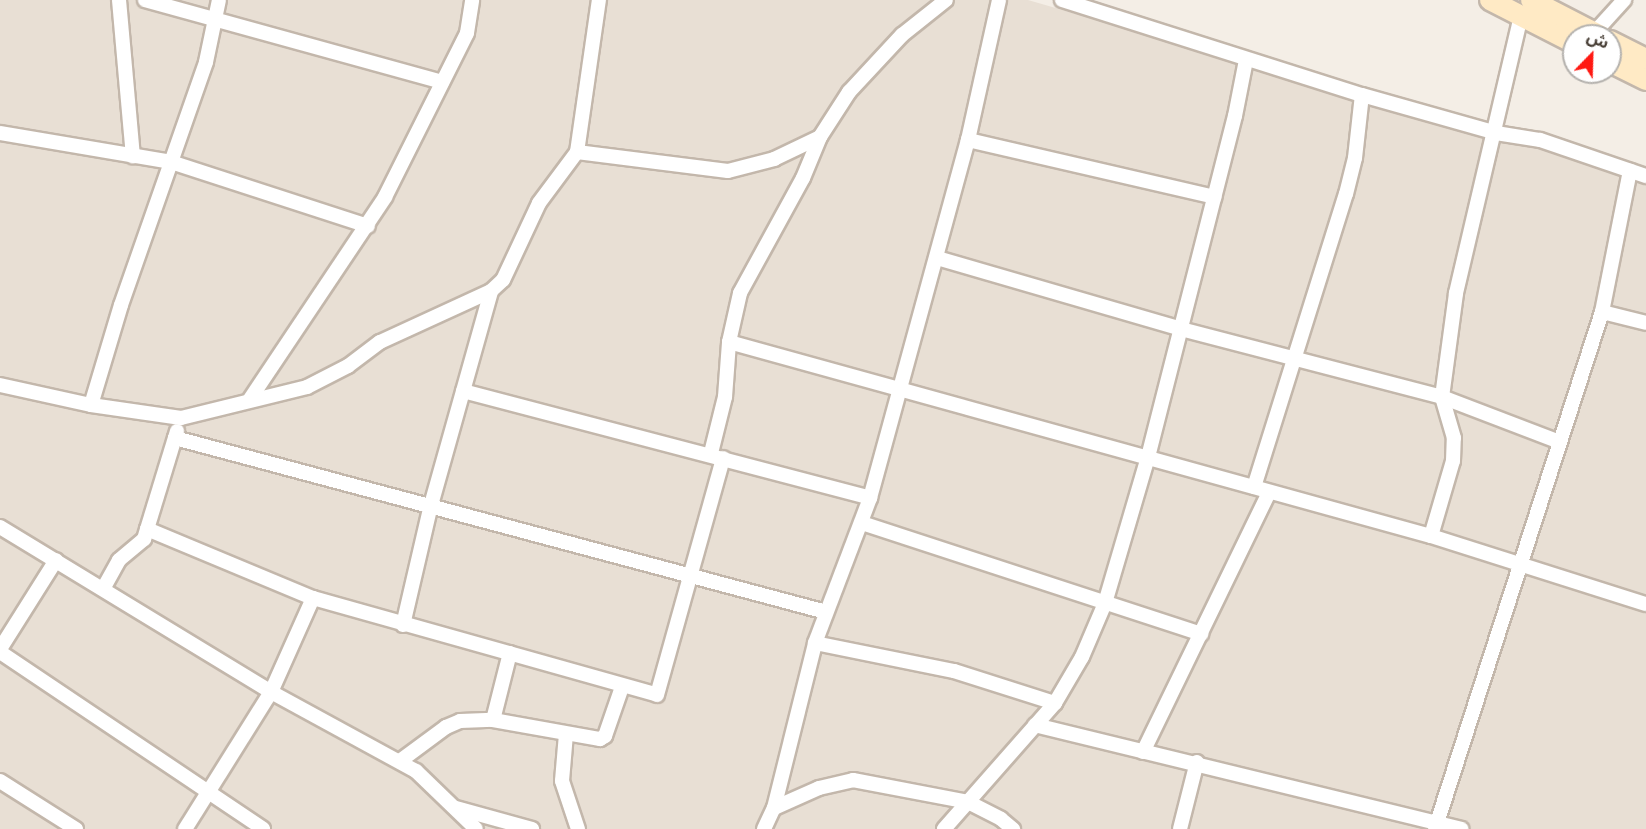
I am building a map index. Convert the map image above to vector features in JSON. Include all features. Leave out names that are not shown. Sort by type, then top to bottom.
[{"type":"street","points":[[119,0],[133,156]]},
{"type":"street","points":[[145,0],[442,82]]},
{"type":"street","points":[[91,405],[218,20],[219,0]]},
{"type":"street","points":[[250,399],[368,226],[467,33],[472,0]]},
{"type":"street","points":[[0,385],[91,405],[181,418],[250,399],[307,387],[327,379],[380,342],[491,291],[507,273],[539,203],[577,152],[599,0]]},
{"type":"street","points":[[147,529],[313,598],[510,653],[651,696],[661,692],[692,577],[717,456],[729,342],[740,293],[803,178],[820,137],[849,92],[884,54],[946,0]]},
{"type":"street","points":[[764,829],[774,808],[815,643],[870,498],[968,140],[999,0]]},
{"type":"street","points":[[1062,0],[1362,95],[1496,133],[1540,140],[1646,176]]},
{"type":"street","points":[[1490,0],[1526,8],[1569,24]]},
{"type":"street","points":[[1609,24],[1624,0]]},
{"type":"street","points":[[1526,8],[1562,34]]},
{"type":"street","points":[[1431,536],[1453,462],[1454,438],[1442,397],[1455,293],[1526,8]]},
{"type":"street","points":[[1622,47],[1646,59]]},
{"type":"street","points":[[944,829],[1055,703],[1082,657],[1105,603],[1148,457],[1215,197],[1246,60]]},
{"type":"street","points":[[1622,68],[1646,79]]},
{"type":"street","points":[[1254,488],[1348,185],[1362,95]]},
{"type":"street","points":[[0,134],[171,162],[368,226]]},
{"type":"street","points":[[577,152],[728,171],[774,159],[820,137]]},
{"type":"street","points":[[968,140],[1215,197]]},
{"type":"street","points":[[1436,826],[1602,312],[1630,171]]},
{"type":"street","points":[[937,258],[1181,329],[1442,397],[1560,442]]},
{"type":"street","points":[[404,625],[431,505],[491,291]]},
{"type":"street","points":[[1602,312],[1646,323]]},
{"type":"street","points":[[729,342],[899,387],[1431,536],[1646,603]]},
{"type":"street","points":[[463,391],[870,498]]},
{"type":"street","points":[[103,589],[119,560],[136,548],[147,529],[181,418]]},
{"type":"street","points":[[175,438],[826,612]]},
{"type":"street","points":[[1143,752],[1269,492]]},
{"type":"street","points":[[862,523],[1200,634]]},
{"type":"street","points":[[0,527],[271,692],[400,761],[476,829]]},
{"type":"street","points":[[56,560],[0,650],[209,790],[263,829]]},
{"type":"street","points":[[185,829],[271,692],[313,598]]},
{"type":"street","points":[[815,643],[954,671],[1055,703]]},
{"type":"street","points":[[493,720],[510,653]]},
{"type":"street","points":[[400,761],[446,727],[460,721],[493,720],[600,739],[605,736],[622,687]]},
{"type":"street","points":[[1035,725],[1143,752],[1197,762],[1436,826],[1462,829]]},
{"type":"street","points":[[566,734],[562,781],[578,829]]},
{"type":"street","points":[[1180,829],[1197,762]]},
{"type":"street","points":[[774,808],[819,788],[853,780],[968,802],[1001,819],[1013,829]]},
{"type":"street","points":[[0,781],[76,829]]},
{"type":"street","points":[[455,808],[532,829]]},
{"type":"shaded area","points":[[0,0],[1028,0],[1646,179],[1646,829],[0,829]]}]
